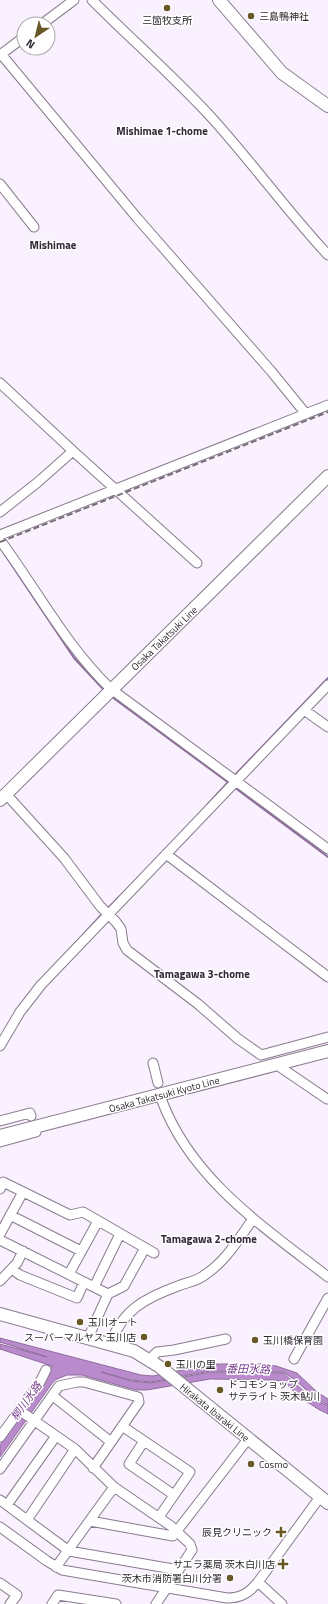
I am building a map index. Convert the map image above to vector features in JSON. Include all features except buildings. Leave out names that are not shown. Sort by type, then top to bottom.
[{"type":"main road","points":[[219,0],[282,73],[328,106]]},
{"type":"main road","name":"Osaka Takatsuki Line","points":[[3,797],[328,476]]},
{"type":"main road","name":"Osaka Takatsuki Kyoto Line","points":[[0,1128],[328,1044]]},
{"type":"main road","name":"Osaka Takatsuki Kyoto Line","points":[[0,1136],[328,1051]]},
{"type":"main road","name":"Hirakata Ibaraki Line","points":[[0,1314],[134,1351],[162,1369],[324,1500]]},
{"type":"street","points":[[53,16],[74,0]]},
{"type":"street","points":[[92,0],[177,81],[211,117],[309,235],[328,255]]},
{"type":"street","points":[[16,43],[0,55],[138,219],[272,371],[306,414]]},
{"type":"street","points":[[0,184],[34,227]]},
{"type":"street","points":[[0,383],[72,451],[197,563]]},
{"type":"street","points":[[0,536],[328,405]]},
{"type":"street","points":[[0,512],[38,482],[72,451]]},
{"type":"street","points":[[0,540],[73,648],[94,673],[111,689],[235,782],[328,849]]},
{"type":"street","points":[[0,1046],[32,995],[328,685]]},
{"type":"street","points":[[304,710],[328,727]]},
{"type":"street","points":[[3,797],[64,858],[100,906],[109,914],[121,929],[123,943],[127,950],[198,1004],[237,1038],[261,1055],[328,1037]]},
{"type":"street","points":[[166,854],[328,977]]},
{"type":"street","points":[[328,1057],[281,1068],[328,1101]]},
{"type":"street","points":[[153,1063],[158,1083]]},
{"type":"street","points":[[162,1101],[177,1134],[192,1156],[220,1188],[253,1219],[328,1277]]},
{"type":"street","points":[[0,1121],[30,1113],[31,1116]]},
{"type":"street","points":[[0,1142],[36,1132],[36,1130]]},
{"type":"street","points":[[0,1189],[4,1182],[70,1215],[83,1212],[154,1253]]},
{"type":"street","points":[[0,1234],[23,1192]]},
{"type":"street","points":[[10,1215],[81,1251]]},
{"type":"street","points":[[110,1345],[118,1326],[131,1310],[150,1298],[198,1280],[207,1274],[223,1258],[253,1219]]},
{"type":"street","points":[[69,1274],[98,1221]]},
{"type":"street","points":[[94,1287],[120,1234]]},
{"type":"street","points":[[0,1240],[108,1294]]},
{"type":"street","points":[[88,1338],[108,1294],[124,1286],[145,1248]]},
{"type":"street","points":[[0,1281],[17,1263],[23,1251]]},
{"type":"street","points":[[12,1269],[20,1275],[77,1298],[84,1282]]},
{"type":"street","points":[[294,1359],[328,1298]]},
{"type":"street","points":[[149,1360],[157,1352],[226,1339]]},
{"type":"street","points":[[0,1437],[21,1412],[46,1370]]},
{"type":"street","points":[[0,1470],[33,1420],[53,1396],[59,1386],[77,1382],[84,1382],[138,1397],[139,1402],[93,1468]]},
{"type":"street","points":[[53,1396],[111,1442]]},
{"type":"street","points":[[21,1412],[75,1450],[114,1487],[159,1516],[190,1544],[192,1550],[156,1604]]},
{"type":"street","points":[[122,1426],[190,1472],[159,1516]]},
{"type":"street","points":[[56,1436],[3,1502],[69,1551],[179,1570]]},
{"type":"street","points":[[90,1521],[173,1536],[248,1439]]},
{"type":"street","points":[[144,1441],[129,1464],[174,1495]]},
{"type":"street","points":[[27,1520],[75,1450]]},
{"type":"street","points":[[56,1567],[114,1487]]},
{"type":"street","points":[[0,1527],[62,1570],[227,1598],[235,1598],[251,1590],[324,1500]]},
{"type":"street","points":[[0,1582],[17,1595],[10,1604]]},
{"type":"street","points":[[258,1582],[282,1604]]},
{"type":"street","points":[[52,1604],[58,1596],[116,1604]]},
{"type":"water","name":"番田水路","points":[[0,1338],[141,1375],[153,1376],[211,1364],[264,1364],[276,1366],[297,1373],[317,1392],[328,1399],[328,1405],[314,1397],[295,1380],[283,1372],[210,1371],[151,1382],[131,1380],[101,1372],[131,1381],[151,1383],[211,1372],[283,1373],[313,1399],[328,1406],[328,1414],[298,1396],[285,1382],[274,1380],[210,1379],[147,1390],[136,1390],[82,1375],[67,1375],[53,1382],[0,1457],[0,1445],[45,1382],[52,1366],[0,1349],[0,1344],[47,1357],[0,1342]]},
{"type":"waterway","points":[[1,549],[74,658],[104,690]]},
{"type":"waterway","points":[[233,777],[328,678]]},
{"type":"waterway","points":[[112,697],[229,783]]},
{"type":"waterway","points":[[207,805],[230,780]]},
{"type":"waterway","points":[[234,787],[328,857]]},
{"type":"waterway","points":[[108,908],[137,879]]},
{"type":"waterway","points":[[71,948],[103,913]]},
{"type":"railway","points":[[0,542],[328,412]]},
{"type":"place","name":"三箇牧支所","points":[[167,8]]},
{"type":"place","name":"三島鴨神社","points":[[251,16]]},
{"type":"place","name":"玉川オート","points":[[80,1322]]},
{"type":"place","name":"スーパーマルヤス 玉川店","points":[[144,1337]]},
{"type":"place","name":"玉川橋保育園","points":[[255,1340]]},
{"type":"place","name":"玉川の里","points":[[168,1364]]},
{"type":"place","name":"ドコモショップ サテライト 茨木鮎川","points":[[220,1390]]},
{"type":"place","name":"Cosmo","points":[[251,1464]]},
{"type":"place","name":"辰見クリニック","points":[[281,1532]]},
{"type":"place","name":"サエラ薬局 茨木白川店","points":[[283,1564]]},
{"type":"place","name":"茨木市消防署白川分署","points":[[230,1578]]},
{"type":"district","name":"Mishimae 1-chome","points":[[162,131]]},
{"type":"district","name":"Mishimae","points":[[53,245]]},
{"type":"district","name":"Tamagawa 3-chome","points":[[202,974]]},
{"type":"district","name":"Tamagawa 2-chome","points":[[209,1239]]},
{"type":"water label","name":"柳川水路","points":[[26,1401]]}]
